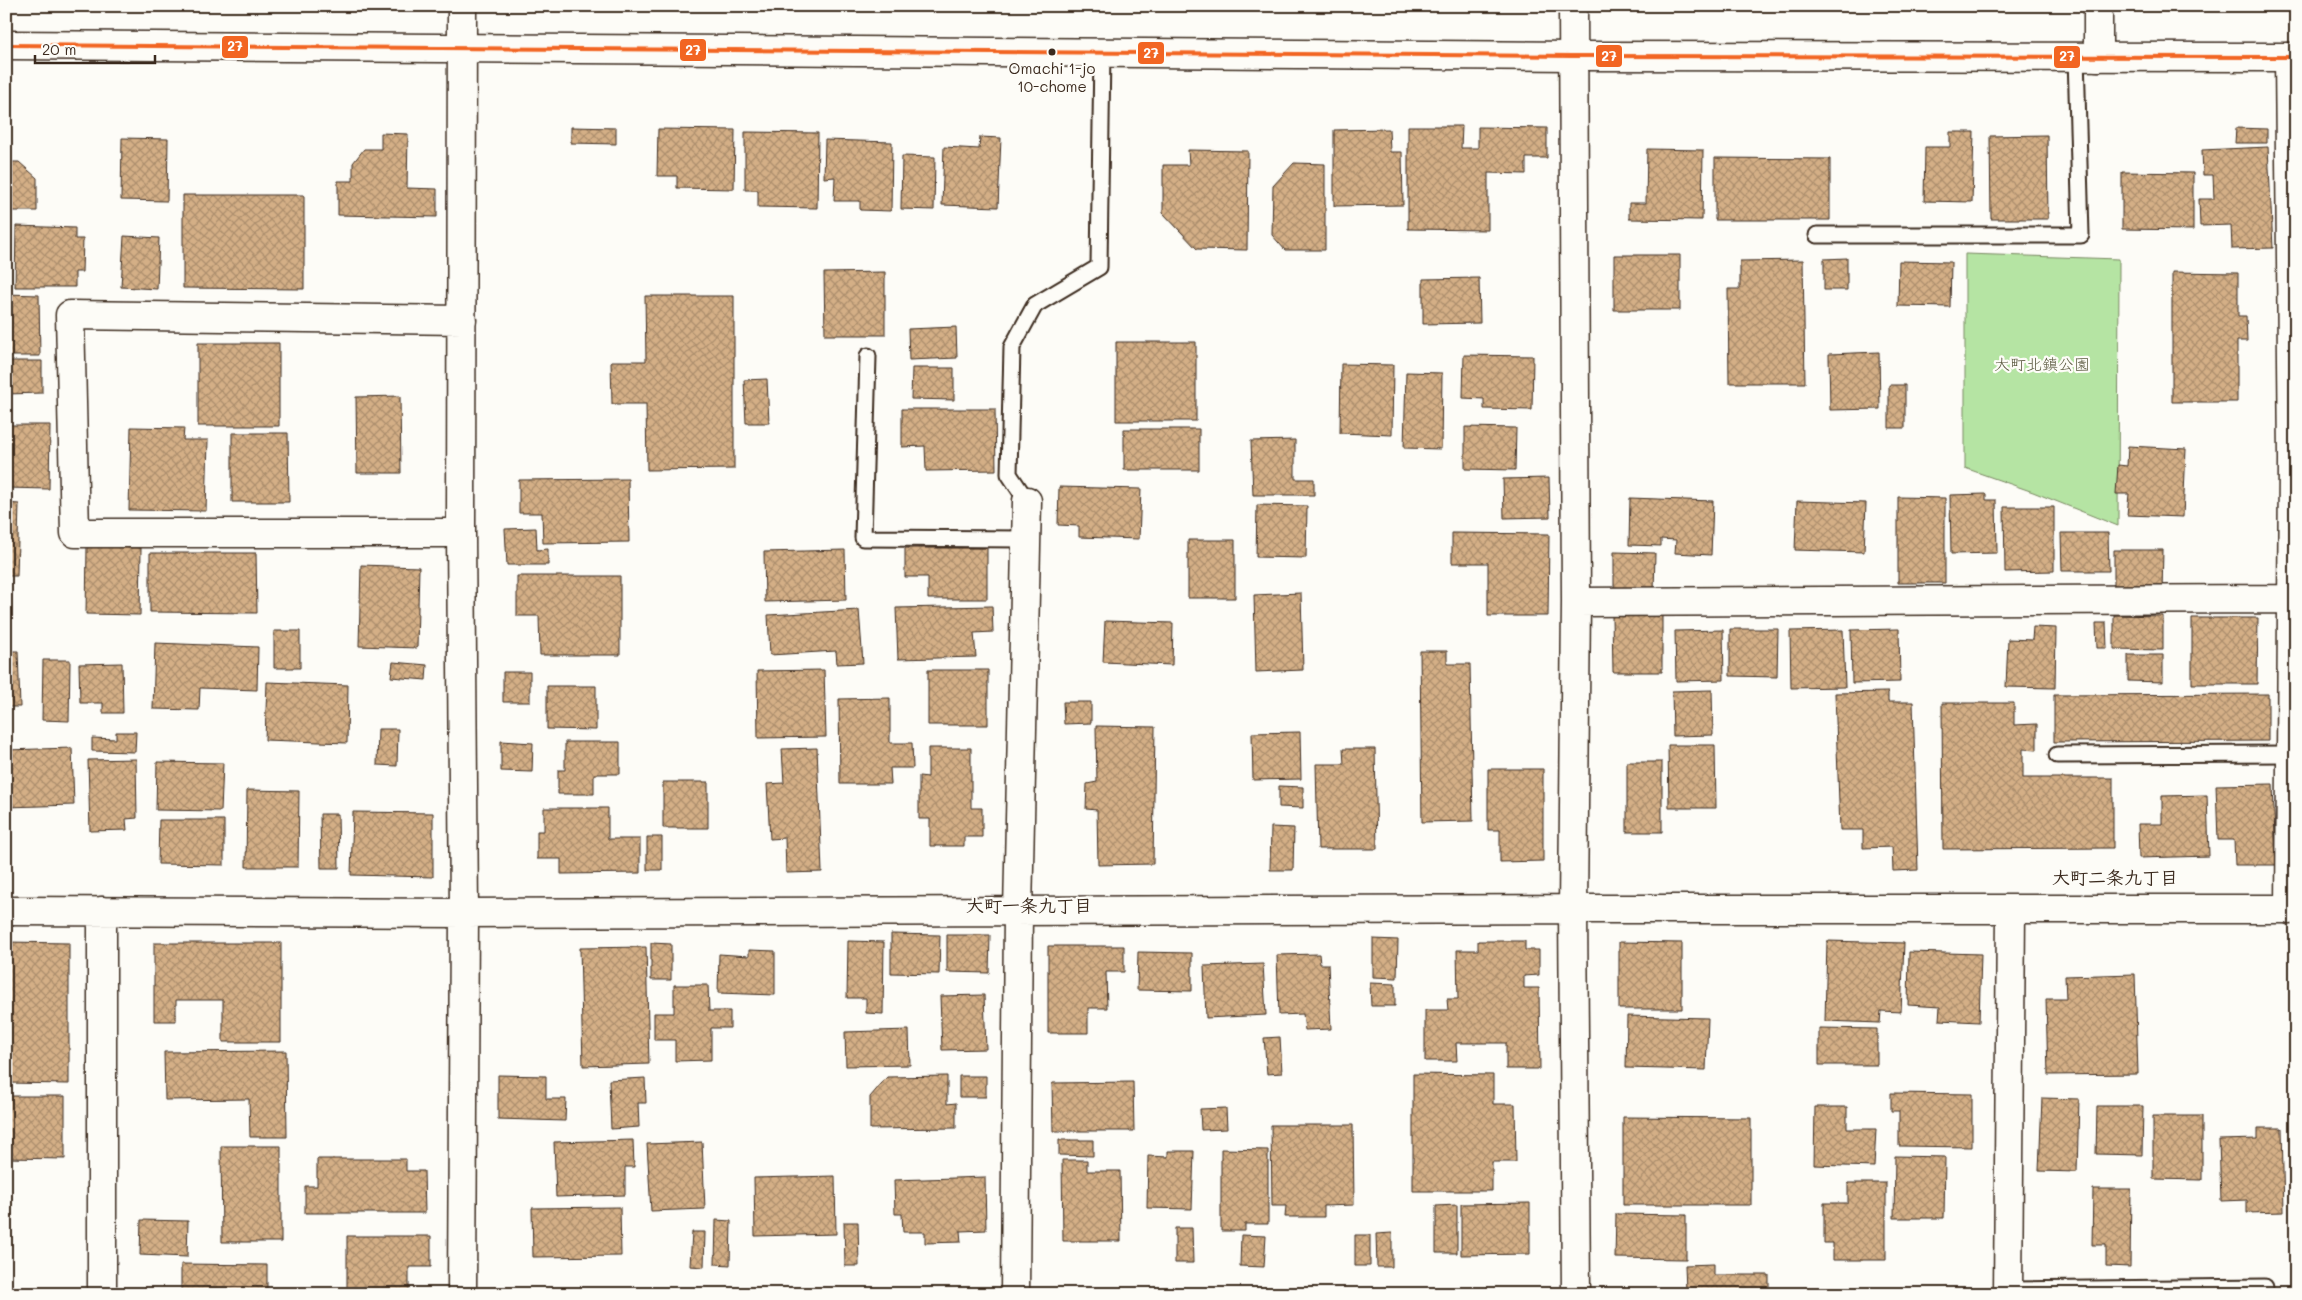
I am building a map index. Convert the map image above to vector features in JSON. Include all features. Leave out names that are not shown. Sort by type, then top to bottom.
[{"type":"street","points":[[462,6],[461,533],[464,913],[462,1294]]},
{"type":"street","points":[[1573,6],[1576,602],[1573,909],[1576,1294]]},
{"type":"street","points":[[2087,57],[2098,6]]},
{"type":"street","points":[[6,46],[1102,51],[1572,56],[2293,57],[2294,459],[2290,599],[2293,910],[1573,909],[464,913],[6,911]]},
{"type":"street","points":[[461,533],[75,533],[70,315],[462,320]]},
{"type":"street","points":[[1015,1294],[1018,911],[1027,500]]},
{"type":"street","points":[[1576,602],[2290,599]]},
{"type":"street","points":[[2008,1292],[2011,910]]},
{"type":"street","points":[[102,911],[102,1294]]},
{"type":"lane","points":[[1027,500],[1009,474],[1012,347],[1035,305],[1099,267],[1102,51]]},
{"type":"lane","points":[[1817,235],[2081,235],[2087,57]]},
{"type":"lane","points":[[868,356],[863,538],[1026,539]]},
{"type":"lane","points":[[2057,755],[2292,754]]},
{"type":"lane","points":[[2008,1292],[2265,1287]]},
{"type":"green space","name":"大町北鎮公園","points":[[1965,254],[2119,259],[2118,526],[2033,492],[1965,468]]},
{"type":"building","points":[[1408,126],[1462,126],[1461,148],[1478,148],[1478,127],[1547,128],[1547,158],[1526,158],[1526,174],[1488,173],[1488,230],[1408,229]]},
{"type":"building","points":[[571,127],[616,128],[616,144],[571,143]]},
{"type":"building","points":[[2236,128],[2267,129],[2267,143],[2235,143]]},
{"type":"building","points":[[658,129],[735,130],[734,189],[677,188],[677,176],[657,176]]},
{"type":"building","points":[[1389,129],[1390,152],[1402,152],[1403,205],[1334,206],[1334,130]]},
{"type":"building","points":[[745,132],[818,133],[817,208],[758,207],[758,190],[745,190]]},
{"type":"building","points":[[1950,132],[1974,132],[1972,202],[1924,201],[1925,147],[1950,147]]},
{"type":"building","points":[[381,133],[408,134],[407,188],[437,189],[437,217],[338,215],[338,181],[353,181],[353,163],[364,149],[381,149]]},
{"type":"building","points":[[2047,135],[2048,219],[1991,219],[1990,136]]},
{"type":"building","points":[[980,137],[1001,138],[998,207],[942,205],[944,147],[979,149]]},
{"type":"building","points":[[122,138],[168,139],[167,201],[121,200]]},
{"type":"building","points":[[825,140],[892,142],[891,211],[860,210],[860,201],[834,201],[835,177],[824,178]]},
{"type":"building","points":[[2268,147],[2273,248],[2232,249],[2231,225],[2200,226],[2199,199],[2214,199],[2213,175],[2203,175],[2202,150]]},
{"type":"building","points":[[1647,149],[1703,150],[1702,220],[1629,219],[1629,203],[1646,203]]},
{"type":"building","points":[[1188,150],[1248,151],[1247,250],[1197,249],[1163,213],[1163,165],[1189,165]]},
{"type":"building","points":[[902,156],[935,157],[934,210],[901,209]]},
{"type":"building","points":[[1715,158],[1830,159],[1830,220],[1715,220]]},
{"type":"building","points":[[6,162],[19,162],[37,178],[37,211],[6,211]]},
{"type":"building","points":[[1294,163],[1325,164],[1325,250],[1285,250],[1272,235],[1273,186]]},
{"type":"building","points":[[2122,172],[2193,173],[2193,230],[2122,229]]},
{"type":"building","points":[[183,195],[304,195],[304,289],[183,288]]},
{"type":"building","points":[[16,226],[75,228],[75,239],[83,239],[82,272],[75,272],[75,287],[15,287]]},
{"type":"building","points":[[124,236],[159,238],[157,289],[121,287]]},
{"type":"building","points":[[1614,255],[1680,255],[1680,310],[1614,310]]},
{"type":"building","points":[[1847,258],[1847,290],[1824,290],[1824,259]]},
{"type":"building","points":[[1803,260],[1805,383],[1729,383],[1728,289],[1740,289],[1740,261]]},
{"type":"building","points":[[1899,261],[1951,262],[1950,307],[1898,306]]},
{"type":"building","points":[[885,272],[885,335],[825,335],[824,273]]},
{"type":"building","points":[[2172,272],[2238,273],[2238,316],[2246,316],[2247,341],[2237,341],[2237,402],[2172,402]]},
{"type":"building","points":[[1479,278],[1480,323],[1423,324],[1423,279]]},
{"type":"building","points":[[6,294],[39,295],[40,356],[6,356]]},
{"type":"building","points":[[645,296],[734,296],[734,469],[647,470],[646,404],[612,404],[611,361],[646,361]]},
{"type":"building","points":[[956,327],[957,358],[909,360],[908,329]]},
{"type":"building","points":[[1116,342],[1196,342],[1196,421],[1116,421]]},
{"type":"building","points":[[198,343],[279,343],[279,426],[198,426]]},
{"type":"building","points":[[1879,352],[1880,409],[1830,410],[1829,354]]},
{"type":"building","points":[[1464,355],[1533,356],[1532,410],[1484,409],[1484,399],[1463,398]]},
{"type":"building","points":[[6,361],[42,361],[42,393],[6,394]]},
{"type":"building","points":[[1341,364],[1393,365],[1392,435],[1340,433]]},
{"type":"building","points":[[912,368],[954,368],[954,400],[911,399]]},
{"type":"building","points":[[1406,372],[1442,373],[1441,449],[1404,448]]},
{"type":"building","points":[[767,379],[769,423],[746,423],[744,380]]},
{"type":"building","points":[[1889,385],[1905,385],[1905,428],[1889,428]]},
{"type":"building","points":[[400,396],[401,473],[357,473],[356,397]]},
{"type":"building","points":[[902,409],[995,409],[996,470],[926,471],[925,446],[902,447]]},
{"type":"building","points":[[6,425],[50,425],[49,489],[6,488]]},
{"type":"building","points":[[131,427],[184,428],[183,440],[208,440],[206,511],[129,510]]},
{"type":"building","points":[[1465,427],[1516,428],[1515,470],[1465,469]]},
{"type":"building","points":[[1124,429],[1199,429],[1199,470],[1124,470]]},
{"type":"building","points":[[232,433],[288,433],[289,502],[232,502]]},
{"type":"building","points":[[1295,440],[1295,479],[1314,479],[1314,495],[1253,495],[1251,441]]},
{"type":"building","points":[[2128,446],[2186,449],[2183,517],[2127,515],[2129,494],[2116,494],[2118,465],[2127,466]]},
{"type":"building","points":[[1549,478],[1550,517],[1504,518],[1503,479]]},
{"type":"building","points":[[628,479],[629,542],[543,543],[542,513],[519,513],[519,480]]},
{"type":"building","points":[[1059,487],[1141,489],[1139,539],[1079,537],[1079,526],[1058,525]]},
{"type":"building","points":[[1986,494],[1986,500],[1996,500],[1997,553],[1951,554],[1950,495]]},
{"type":"building","points":[[1898,497],[1945,498],[1945,583],[1898,583]]},
{"type":"building","points":[[1630,498],[1713,501],[1711,555],[1675,553],[1676,540],[1661,539],[1661,546],[1629,545]]},
{"type":"building","points":[[1797,501],[1866,503],[1864,552],[1795,550]]},
{"type":"building","points":[[6,503],[19,504],[17,576],[6,576]]},
{"type":"building","points":[[1257,505],[1307,506],[1306,558],[1256,557]]},
{"type":"building","points":[[2004,507],[2054,507],[2054,571],[2005,572]]},
{"type":"building","points":[[536,528],[537,550],[548,549],[548,565],[507,565],[505,529]]},
{"type":"building","points":[[1452,533],[1549,534],[1548,616],[1488,616],[1488,563],[1452,563]]},
{"type":"building","points":[[2061,533],[2108,533],[2109,571],[2062,571]]},
{"type":"building","points":[[1188,540],[1235,540],[1235,598],[1188,598]]},
{"type":"building","points":[[87,547],[141,548],[140,615],[86,614]]},
{"type":"building","points":[[905,548],[987,548],[987,599],[928,599],[928,577],[905,577]]},
{"type":"building","points":[[845,550],[846,600],[765,602],[764,552]]},
{"type":"building","points":[[2114,550],[2163,550],[2162,592],[2114,591]]},
{"type":"building","points":[[1614,552],[1655,553],[1654,592],[1614,591]]},
{"type":"building","points":[[150,553],[256,553],[257,613],[150,612]]},
{"type":"building","points":[[361,565],[419,567],[417,648],[359,646]]},
{"type":"building","points":[[517,576],[620,576],[620,655],[540,655],[539,616],[517,616]]},
{"type":"building","points":[[1301,593],[1303,670],[1256,672],[1254,595]]},
{"type":"building","points":[[992,606],[993,632],[974,633],[976,657],[898,659],[896,608]]},
{"type":"building","points":[[859,610],[863,663],[837,664],[836,651],[770,655],[768,615]]},
{"type":"building","points":[[2114,615],[2163,616],[2163,650],[2114,649]]},
{"type":"building","points":[[1612,616],[1662,616],[1662,672],[1613,672]]},
{"type":"building","points":[[2192,618],[2258,618],[2257,684],[2192,684]]},
{"type":"building","points":[[1105,621],[1173,623],[1172,665],[1103,662]]},
{"type":"building","points":[[2096,623],[2106,623],[2107,648],[2097,648]]},
{"type":"building","points":[[2033,627],[2056,628],[2055,688],[2006,687],[2008,639],[2032,640]]},
{"type":"building","points":[[1730,629],[1778,629],[1777,677],[1730,676]]},
{"type":"building","points":[[1899,629],[1900,682],[1852,683],[1851,630]]},
{"type":"building","points":[[1723,630],[1724,680],[1676,681],[1675,631]]},
{"type":"building","points":[[1843,630],[1845,687],[1791,688],[1790,631]]},
{"type":"building","points":[[274,631],[300,631],[300,668],[274,668]]},
{"type":"building","points":[[155,643],[258,647],[257,690],[200,688],[199,710],[153,709]]},
{"type":"building","points":[[6,651],[18,651],[20,707],[6,707]]},
{"type":"building","points":[[1420,651],[1447,651],[1447,664],[1470,664],[1473,821],[1422,822]]},
{"type":"building","points":[[2128,655],[2163,655],[2163,682],[2128,681]]},
{"type":"building","points":[[43,660],[70,660],[69,721],[42,720]]},
{"type":"building","points":[[393,662],[427,665],[426,680],[391,677]]},
{"type":"building","points":[[122,663],[123,713],[103,713],[103,703],[80,703],[79,664]]},
{"type":"building","points":[[824,670],[826,737],[758,738],[757,671]]},
{"type":"building","points":[[928,670],[988,670],[988,725],[928,725]]},
{"type":"building","points":[[503,672],[530,672],[530,702],[503,702]]},
{"type":"building","points":[[267,682],[348,685],[347,743],[265,740]]},
{"type":"building","points":[[547,686],[596,686],[596,730],[547,729]]},
{"type":"building","points":[[1712,690],[1713,735],[1673,736],[1672,691]]},
{"type":"building","points":[[1888,692],[1888,702],[1913,702],[1918,870],[1893,871],[1892,847],[1863,848],[1863,830],[1840,830],[1835,693]]},
{"type":"building","points":[[2268,694],[2268,741],[2054,742],[2054,695]]},
{"type":"building","points":[[890,698],[890,743],[912,743],[913,768],[890,768],[891,784],[840,784],[839,699]]},
{"type":"building","points":[[1063,702],[1091,702],[1091,723],[1064,724]]},
{"type":"building","points":[[1942,703],[2014,703],[2014,725],[2037,724],[2037,750],[2023,749],[2023,778],[2113,778],[2113,848],[1943,849]]},
{"type":"building","points":[[1096,726],[1155,727],[1153,864],[1098,865],[1097,810],[1086,809],[1087,784],[1097,782]]},
{"type":"building","points":[[378,729],[398,729],[397,766],[377,765]]},
{"type":"building","points":[[116,732],[136,732],[135,752],[92,751],[92,738],[116,739]]},
{"type":"building","points":[[1300,732],[1301,779],[1253,780],[1252,733]]},
{"type":"building","points":[[501,741],[533,743],[532,772],[501,771]]},
{"type":"building","points":[[565,742],[620,742],[620,774],[594,774],[594,794],[558,794],[558,770],[565,770]]},
{"type":"building","points":[[1668,745],[1715,745],[1716,808],[1669,808]]},
{"type":"building","points":[[72,748],[74,805],[6,807],[6,750]]},
{"type":"building","points":[[817,748],[822,872],[786,873],[785,838],[770,839],[767,784],[784,783],[782,749]]},
{"type":"building","points":[[928,748],[971,748],[971,808],[982,808],[982,837],[964,837],[964,846],[930,846],[930,819],[919,819],[919,776],[928,777]]},
{"type":"building","points":[[1343,749],[1375,749],[1377,849],[1318,849],[1316,764],[1344,764]]},
{"type":"building","points":[[136,759],[137,818],[126,819],[127,830],[90,831],[88,760]]},
{"type":"building","points":[[157,762],[223,763],[221,811],[156,810]]},
{"type":"building","points":[[1627,762],[1662,762],[1662,832],[1627,832]]},
{"type":"building","points":[[1488,769],[1543,769],[1543,861],[1500,862],[1500,830],[1488,830]]},
{"type":"building","points":[[663,782],[708,782],[708,828],[663,828]]},
{"type":"building","points":[[2273,784],[2276,865],[2235,865],[2234,840],[2218,840],[2216,785]]},
{"type":"building","points":[[1279,786],[1303,787],[1303,808],[1279,807]]},
{"type":"building","points":[[247,790],[299,791],[298,867],[246,867]]},
{"type":"building","points":[[2207,795],[2209,856],[2139,858],[2138,824],[2162,824],[2162,796]]},
{"type":"building","points":[[544,808],[608,808],[608,839],[640,839],[640,873],[561,874],[561,859],[537,859],[537,831],[544,831]]},
{"type":"building","points":[[353,812],[433,813],[433,877],[351,875]]},
{"type":"building","points":[[320,814],[338,814],[339,868],[321,868]]},
{"type":"building","points":[[159,820],[224,820],[224,865],[158,864]]},
{"type":"building","points":[[1271,827],[1294,828],[1293,870],[1270,870]]},
{"type":"building","points":[[647,837],[662,837],[662,870],[647,870]]},
{"type":"building","points":[[891,934],[940,935],[939,974],[891,973]]},
{"type":"building","points":[[947,935],[990,935],[989,973],[947,972]]},
{"type":"building","points":[[1373,939],[1398,940],[1397,978],[1373,977]]},
{"type":"building","points":[[848,941],[884,942],[883,1014],[866,1013],[866,998],[847,998]]},
{"type":"building","points":[[1478,941],[1525,941],[1525,950],[1539,950],[1539,975],[1524,976],[1524,988],[1539,988],[1540,1069],[1506,1069],[1506,1043],[1456,1043],[1457,1061],[1425,1061],[1425,1010],[1448,1010],[1447,999],[1458,999],[1457,950],[1478,950]]},
{"type":"building","points":[[1827,941],[1904,943],[1901,1012],[1881,1011],[1880,1023],[1825,1021]]},
{"type":"building","points":[[6,942],[69,943],[69,1084],[6,1083]]},
{"type":"building","points":[[1619,942],[1682,943],[1682,1009],[1619,1009]]},
{"type":"building","points":[[154,943],[281,943],[281,1042],[223,1042],[223,1000],[176,1000],[176,1021],[154,1021]]},
{"type":"building","points":[[651,943],[671,944],[671,980],[651,980]]},
{"type":"building","points":[[1048,946],[1124,946],[1124,972],[1106,972],[1107,1008],[1088,1008],[1088,1033],[1048,1033]]},
{"type":"building","points":[[646,947],[649,1064],[583,1066],[580,948]]},
{"type":"building","points":[[749,950],[775,951],[775,995],[718,993],[719,954],[749,956]]},
{"type":"building","points":[[1138,952],[1192,953],[1192,991],[1137,990]]},
{"type":"building","points":[[1909,952],[1981,954],[1979,1022],[1939,1020],[1940,1007],[1908,1005]]},
{"type":"building","points":[[1319,954],[1320,964],[1328,964],[1331,1029],[1305,1030],[1303,1014],[1279,1015],[1277,955]]},
{"type":"building","points":[[1263,964],[1266,1015],[1206,1018],[1204,966]]},
{"type":"building","points":[[2135,974],[2138,1074],[2048,1075],[2046,999],[2066,999],[2065,976]]},
{"type":"building","points":[[1370,983],[1395,984],[1395,1006],[1371,1006]]},
{"type":"building","points":[[674,985],[708,985],[709,1011],[730,1011],[730,1028],[711,1028],[711,1060],[675,1061],[675,1040],[654,1040],[654,1013],[674,1013]]},
{"type":"building","points":[[984,995],[986,1049],[942,1050],[940,996]]},
{"type":"building","points":[[1627,1016],[1708,1018],[1706,1070],[1626,1068]]},
{"type":"building","points":[[1819,1028],[1877,1029],[1877,1065],[1819,1065]]},
{"type":"building","points":[[909,1030],[910,1065],[846,1066],[845,1032]]},
{"type":"building","points":[[1280,1037],[1282,1073],[1267,1074],[1264,1038]]},
{"type":"building","points":[[286,1051],[287,1137],[250,1137],[249,1099],[165,1100],[164,1052]]},
{"type":"building","points":[[1413,1074],[1493,1075],[1493,1104],[1515,1104],[1516,1162],[1492,1162],[1492,1191],[1413,1191]]},
{"type":"building","points":[[498,1075],[546,1076],[546,1099],[566,1099],[565,1121],[498,1119]]},
{"type":"building","points":[[947,1076],[947,1104],[956,1103],[956,1128],[870,1129],[870,1097],[887,1077]]},
{"type":"building","points":[[959,1076],[986,1076],[986,1097],[959,1097]]},
{"type":"building","points":[[645,1078],[646,1103],[638,1103],[639,1127],[611,1129],[609,1080]]},
{"type":"building","points":[[1133,1082],[1134,1131],[1053,1131],[1052,1083]]},
{"type":"building","points":[[1891,1093],[1972,1094],[1972,1147],[1899,1146],[1899,1111],[1891,1111]]},
{"type":"building","points":[[6,1096],[65,1096],[65,1159],[6,1158]]},
{"type":"building","points":[[2042,1098],[2079,1099],[2077,1172],[2039,1171]]},
{"type":"building","points":[[2097,1106],[2143,1106],[2142,1155],[2096,1154]]},
{"type":"building","points":[[1815,1107],[1847,1107],[1847,1129],[1876,1129],[1874,1167],[1814,1165]]},
{"type":"building","points":[[1226,1108],[1227,1129],[1201,1130],[1200,1109]]},
{"type":"building","points":[[2153,1116],[2202,1116],[2202,1180],[2153,1179]]},
{"type":"building","points":[[1623,1117],[1751,1118],[1751,1205],[1623,1205]]},
{"type":"building","points":[[1271,1125],[1353,1125],[1354,1205],[1324,1206],[1324,1217],[1285,1217],[1286,1206],[1272,1206]]},
{"type":"building","points":[[2258,1128],[2282,1128],[2284,1212],[2247,1213],[2247,1200],[2221,1201],[2219,1140],[2258,1139]]},
{"type":"building","points":[[633,1140],[634,1167],[625,1167],[625,1195],[556,1197],[554,1142]]},
{"type":"building","points":[[1059,1140],[1093,1140],[1093,1156],[1059,1155]]},
{"type":"building","points":[[702,1142],[705,1209],[651,1211],[647,1144]]},
{"type":"building","points":[[221,1146],[281,1146],[281,1242],[222,1242]]},
{"type":"building","points":[[1221,1149],[1268,1150],[1268,1224],[1245,1224],[1245,1231],[1221,1231]]},
{"type":"building","points":[[1168,1151],[1194,1151],[1192,1209],[1147,1208],[1148,1156],[1168,1157]]},
{"type":"building","points":[[1895,1156],[1945,1157],[1944,1218],[1894,1218]]},
{"type":"building","points":[[317,1159],[406,1159],[406,1171],[424,1171],[425,1213],[305,1213],[305,1186],[317,1186]]},
{"type":"building","points":[[1062,1160],[1087,1160],[1087,1171],[1120,1171],[1121,1241],[1063,1241]]},
{"type":"building","points":[[835,1176],[836,1234],[755,1236],[754,1178]]},
{"type":"building","points":[[985,1177],[986,1230],[960,1231],[961,1242],[925,1243],[925,1232],[903,1232],[902,1214],[895,1214],[894,1180]]},
{"type":"building","points":[[1848,1183],[1886,1183],[1886,1260],[1833,1260],[1833,1243],[1824,1243],[1824,1203],[1848,1203]]},
{"type":"building","points":[[2093,1189],[2131,1189],[2130,1267],[2106,1266],[2106,1245],[2092,1245]]},
{"type":"building","points":[[1530,1203],[1530,1254],[1461,1255],[1461,1204]]},
{"type":"building","points":[[1457,1205],[1457,1253],[1436,1253],[1436,1206]]},
{"type":"building","points":[[620,1207],[621,1256],[533,1257],[532,1208]]},
{"type":"building","points":[[1616,1214],[1686,1215],[1686,1259],[1615,1258]]},
{"type":"building","points":[[141,1220],[188,1221],[187,1257],[140,1255]]},
{"type":"building","points":[[716,1220],[731,1221],[730,1265],[715,1264]]},
{"type":"building","points":[[844,1222],[858,1222],[859,1266],[845,1266]]},
{"type":"building","points":[[1175,1228],[1192,1228],[1193,1263],[1175,1263]]},
{"type":"building","points":[[692,1232],[705,1232],[704,1267],[690,1266]]},
{"type":"building","points":[[1392,1233],[1392,1267],[1377,1267],[1376,1234]]},
{"type":"building","points":[[1241,1235],[1266,1236],[1264,1267],[1240,1266]]},
{"type":"building","points":[[1355,1235],[1370,1235],[1370,1266],[1355,1266]]},
{"type":"building","points":[[347,1236],[431,1236],[431,1267],[409,1267],[409,1294],[347,1294]]},
{"type":"building","points":[[181,1264],[267,1265],[267,1294],[181,1294]]},
{"type":"building","points":[[1714,1264],[1714,1275],[1769,1275],[1769,1294],[1686,1292],[1685,1265]]},
{"type":"building","points":[[6,1288],[74,1289],[74,1294],[6,1294]]},
{"type":"transit line","name":"27","points":[[6,45],[1572,56],[2296,57]]},
{"type":"place","name":"Omachi 1-jo 10-chome","points":[[1052,52]]},
{"type":"district","name":"大町二条九丁目","points":[[2115,877]]},
{"type":"district","name":"大町一条九丁目","points":[[1029,905]]}]
